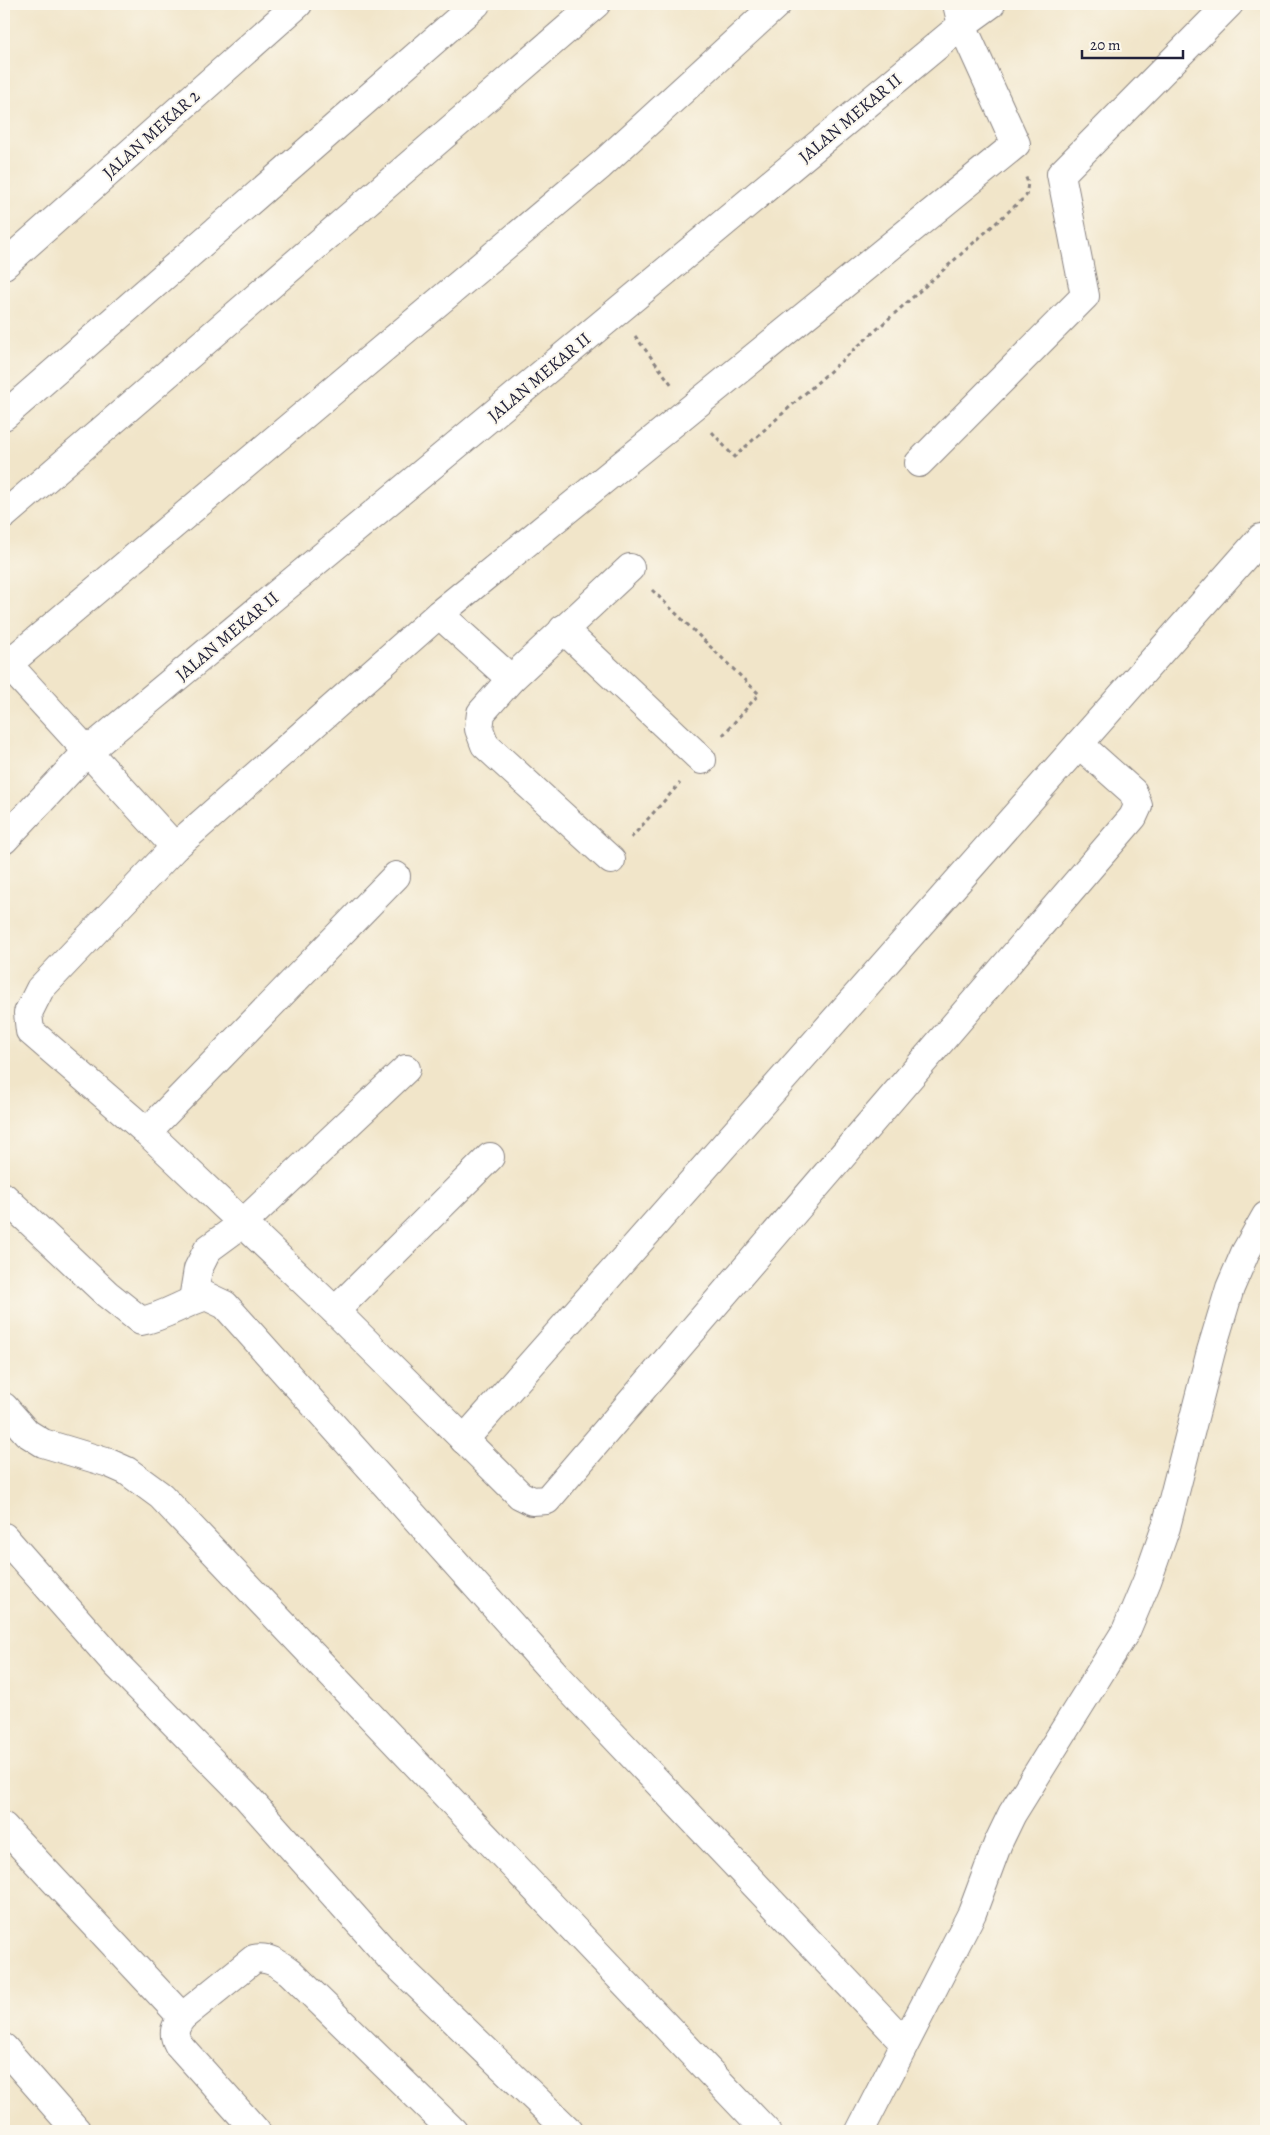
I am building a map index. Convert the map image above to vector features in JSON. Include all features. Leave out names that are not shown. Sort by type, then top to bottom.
[{"type":"street","name":"JALAN MEKAR 2","points":[[4,265],[298,4]]},
{"type":"street","points":[[4,416],[476,4]]},
{"type":"street","points":[[4,515],[596,4]]},
{"type":"street","points":[[174,847],[6,662],[600,166],[778,4]]},
{"type":"street","name":"JALAN MEKAR II","points":[[4,840],[87,752],[616,312],[959,14],[991,4]]},
{"type":"street","points":[[920,463],[1085,296],[1061,174],[1229,4]]},
{"type":"street","points":[[959,14],[1016,144],[439,614],[174,847],[40,990],[28,1013],[30,1031],[147,1132],[335,1311],[520,1495],[532,1501],[547,1500],[1133,817],[1138,806],[1133,792],[1079,744]]},
{"type":"street","points":[[464,1440],[1260,538]]},
{"type":"street","points":[[611,860],[485,745],[479,729],[481,713],[511,679],[630,568]]},
{"type":"street","points":[[439,614],[511,679]]},
{"type":"street","points":[[563,629],[702,760]]},
{"type":"street","points":[[147,1132],[396,876]]},
{"type":"street","points":[[193,1300],[198,1269],[208,1249],[242,1224],[406,1069]]},
{"type":"street","points":[[335,1311],[490,1157]]},
{"type":"street","points":[[4,1197],[107,1294],[140,1321],[157,1318],[193,1300],[206,1296],[225,1305],[556,1676],[904,2042]]},
{"type":"street","points":[[860,2131],[904,2042],[949,1961],[972,1913],[998,1843],[1012,1814],[1129,1623],[1166,1527],[1211,1351],[1230,1288],[1245,1253],[1266,1216]]},
{"type":"street","points":[[4,1407],[27,1432],[42,1443],[109,1463],[127,1471],[161,1496],[766,2131]]},
{"type":"street","points":[[4,1537],[117,1665],[247,1797],[393,1960],[569,2131]]},
{"type":"street","points":[[4,1827],[182,2016]]},
{"type":"street","points":[[256,2131],[178,2044],[174,2036],[175,2026],[182,2016],[254,1959],[260,1958],[274,1962],[290,1972],[453,2131]]},
{"type":"street","points":[[4,2048],[77,2131]]},
{"type":"path","points":[[616,312],[691,409],[734,457],[1026,196],[1028,183],[1016,144]]},
{"type":"path","points":[[611,860],[702,760],[758,694],[630,568]]}]
